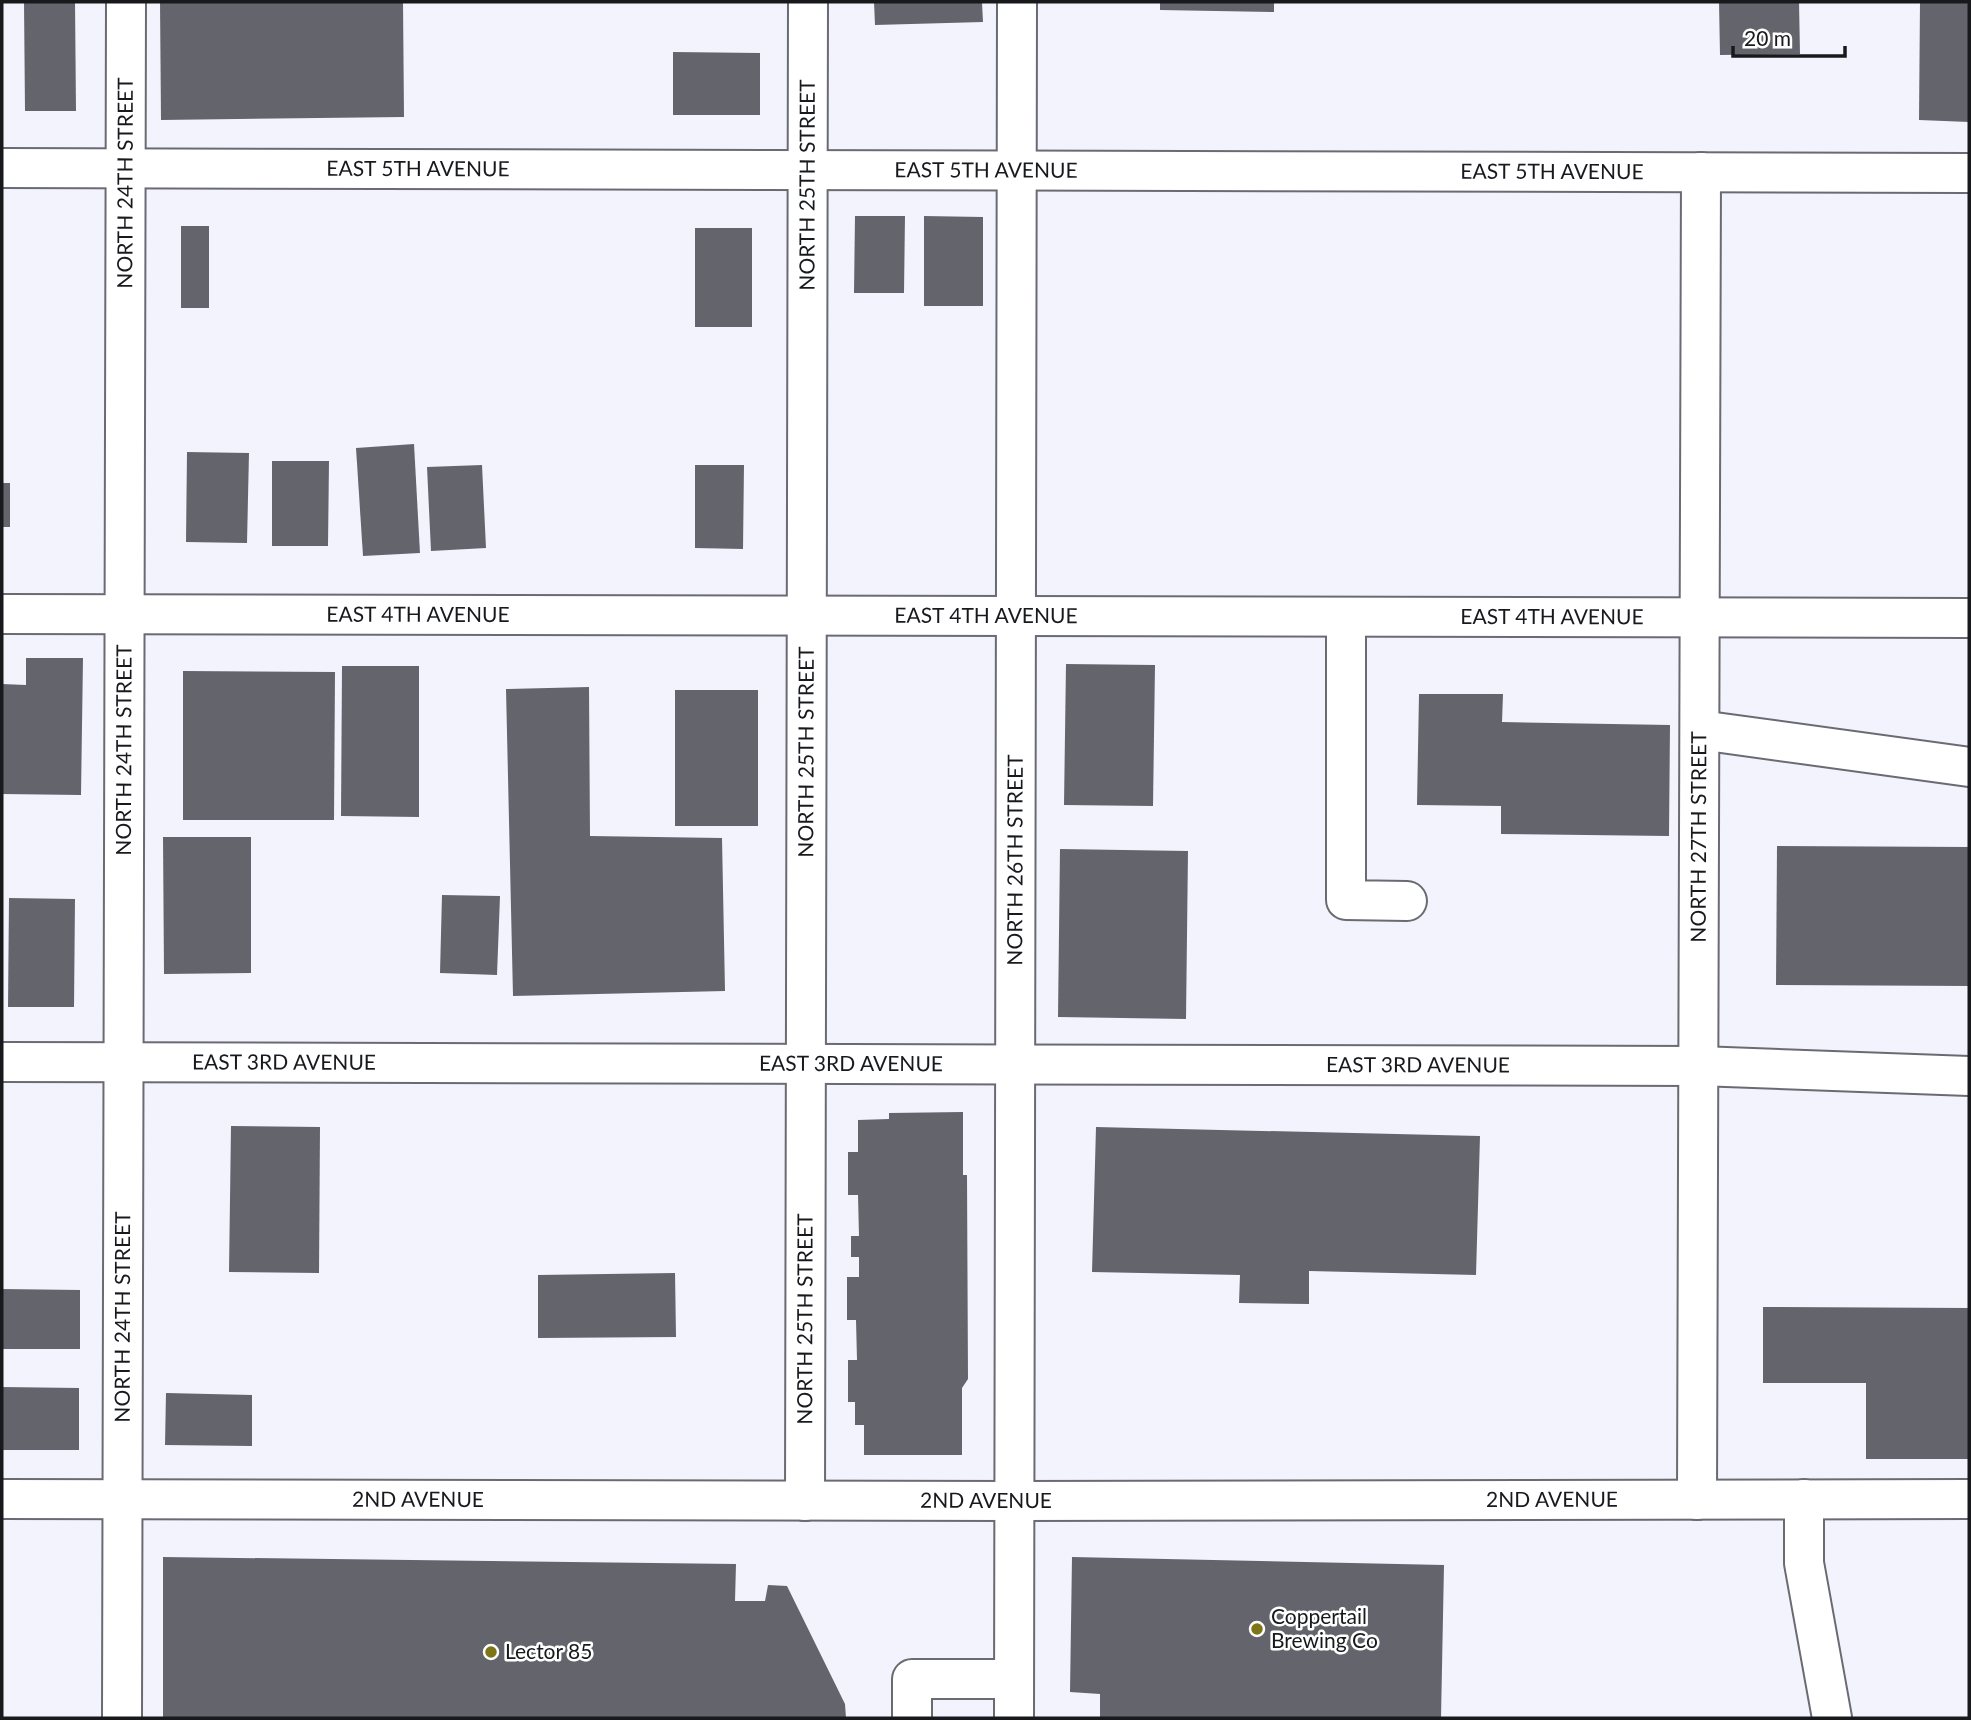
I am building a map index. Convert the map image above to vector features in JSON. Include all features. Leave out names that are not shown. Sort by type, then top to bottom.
[{"type":"street","name":"NORTH 24TH STREET","points":[[122,1718],[126,2]]},
{"type":"street","name":"NORTH 25TH STREET","points":[[805,1501],[808,2]]},
{"type":"street","name":"NORTH 26TH STREET","points":[[1014,1718],[1017,2]]},
{"type":"street","name":"EAST 5TH AVENUE","points":[[2,168],[1969,173]]},
{"type":"street","name":"NORTH 27TH STREET","points":[[1697,1500],[1701,172]]},
{"type":"street","name":"EAST 4TH AVENUE","points":[[2,614],[1969,618]]},
{"type":"street","points":[[1346,617],[1346,900],[1408,901]]},
{"type":"street","points":[[1700,730],[1969,767]]},
{"type":"street","name":"EAST 3RD AVENUE","points":[[2,1062],[1699,1066],[1969,1076]]},
{"type":"street","name":"2ND AVENUE","points":[[2,1499],[1969,1499]]},
{"type":"street","points":[[1804,1500],[1804,1563],[1832,1718]]},
{"type":"street","points":[[912,1718],[912,1679],[1014,1679]]},
{"type":"building","points":[[24,2],[75,2],[76,111],[25,111]]},
{"type":"building","points":[[160,2],[403,2],[404,117],[161,120]]},
{"type":"building","points":[[874,2],[982,2],[983,22],[875,25]]},
{"type":"building","points":[[1160,2],[1274,2],[1274,12],[1160,10]]},
{"type":"building","points":[[1719,2],[1799,2],[1800,54],[1720,55]]},
{"type":"building","points":[[1920,2],[1969,2],[1969,122],[1919,120]]},
{"type":"building","points":[[673,52],[760,53],[760,115],[673,115]]},
{"type":"building","points":[[855,216],[905,216],[904,293],[854,293]]},
{"type":"building","points":[[924,216],[983,217],[983,306],[924,306]]},
{"type":"building","points":[[181,226],[209,226],[209,308],[181,308]]},
{"type":"building","points":[[695,228],[752,228],[752,327],[695,327]]},
{"type":"building","points":[[414,444],[420,553],[363,556],[356,448]]},
{"type":"building","points":[[187,452],[249,453],[247,543],[186,542]]},
{"type":"building","points":[[272,461],[329,461],[328,546],[272,546]]},
{"type":"building","points":[[482,465],[486,548],[431,551],[427,467]]},
{"type":"building","points":[[695,465],[744,465],[743,549],[695,548]]},
{"type":"building","points":[[2,483],[10,483],[10,527],[2,527]]},
{"type":"building","points":[[26,658],[83,658],[81,795],[2,794],[2,684],[26,685]]},
{"type":"building","points":[[1066,664],[1155,665],[1153,806],[1064,805]]},
{"type":"building","points":[[342,666],[419,666],[419,817],[341,816]]},
{"type":"building","points":[[183,671],[335,672],[334,820],[183,820]]},
{"type":"building","points":[[589,687],[590,836],[722,838],[725,991],[513,996],[506,689]]},
{"type":"building","points":[[675,690],[758,690],[758,826],[675,826]]},
{"type":"building","points":[[1419,694],[1503,694],[1502,722],[1670,725],[1669,836],[1501,834],[1501,806],[1417,805]]},
{"type":"building","points":[[163,837],[251,837],[251,973],[164,974]]},
{"type":"building","points":[[1777,846],[1969,847],[1969,986],[1776,985]]},
{"type":"building","points":[[1060,849],[1188,851],[1186,1019],[1058,1017]]},
{"type":"building","points":[[442,895],[500,896],[497,975],[440,973]]},
{"type":"building","points":[[9,898],[75,899],[74,1007],[8,1007]]},
{"type":"building","points":[[963,1112],[963,1175],[967,1175],[968,1379],[962,1388],[962,1455],[864,1455],[864,1425],[855,1425],[855,1402],[848,1402],[848,1360],[857,1360],[856,1320],[847,1320],[847,1277],[859,1277],[859,1257],[851,1257],[851,1236],[859,1236],[858,1195],[848,1195],[848,1152],[858,1152],[858,1120],[889,1119],[889,1113]]},
{"type":"building","points":[[231,1126],[320,1127],[319,1273],[229,1272]]},
{"type":"building","points":[[1096,1127],[1480,1136],[1476,1275],[1309,1271],[1309,1304],[1239,1303],[1240,1275],[1092,1272]]},
{"type":"building","points":[[675,1273],[676,1337],[538,1338],[538,1275]]},
{"type":"building","points":[[2,1289],[80,1290],[80,1349],[2,1349]]},
{"type":"building","points":[[1763,1307],[1969,1308],[1969,1459],[1866,1459],[1866,1383],[1763,1383]]},
{"type":"building","points":[[2,1387],[79,1388],[79,1450],[2,1450]]},
{"type":"building","points":[[166,1393],[252,1395],[252,1446],[165,1445]]},
{"type":"building","name":"Lector 85","points":[[163,1557],[736,1564],[735,1601],[765,1601],[768,1585],[787,1586],[845,1704],[846,1718],[163,1718]]},
{"type":"building","name":"Coppertail Brewing Co","points":[[1072,1557],[1444,1565],[1441,1718],[1100,1718],[1100,1694],[1070,1692]]},
{"type":"place","name":"Coppertail Brewing Co","points":[[1257,1629]]},
{"type":"place","name":"Lector 85","points":[[491,1652]]}]
